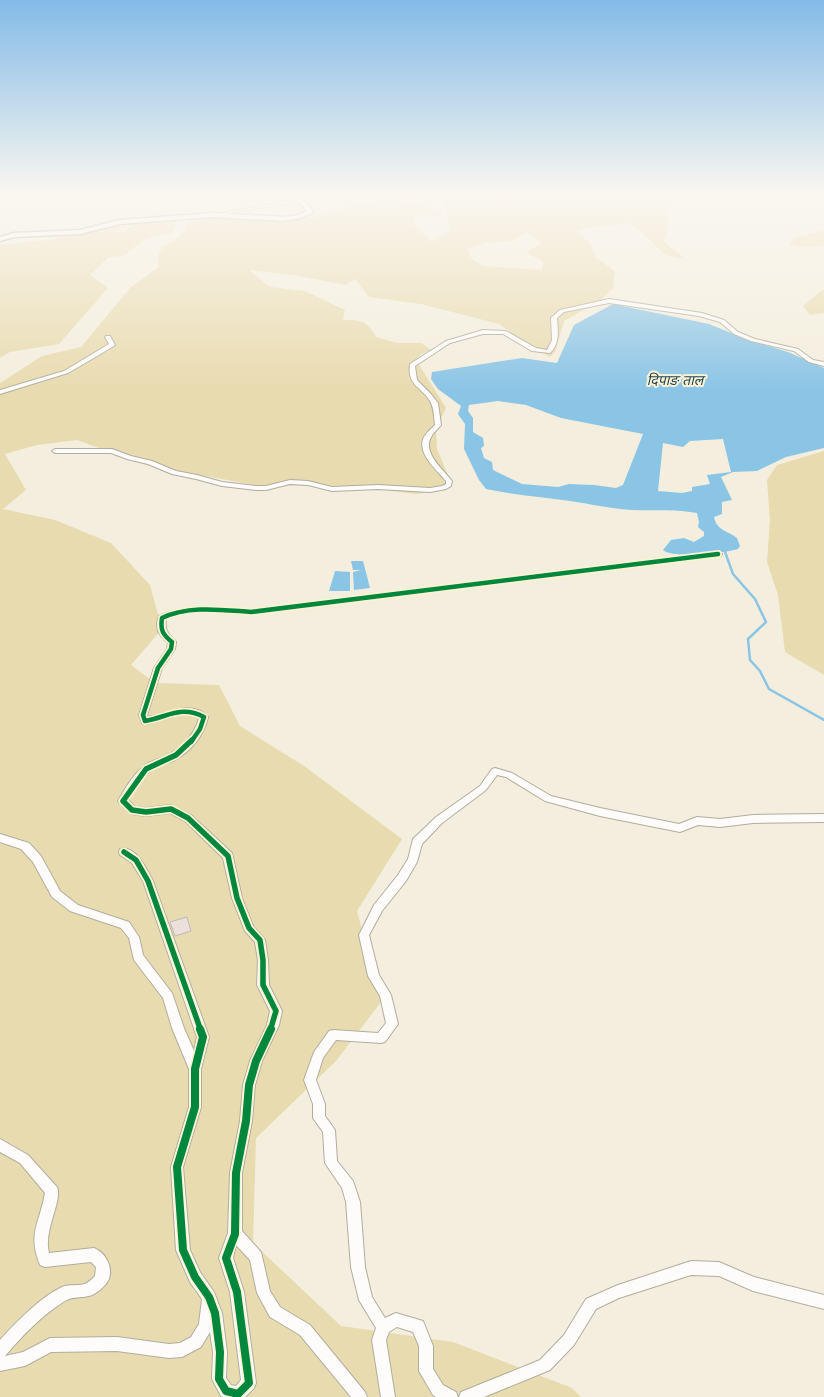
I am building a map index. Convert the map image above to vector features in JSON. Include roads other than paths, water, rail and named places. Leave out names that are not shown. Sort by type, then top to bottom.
[{"type":"street","points":[[55,451],[112,451],[129,458],[150,462],[174,474],[197,476],[222,484],[256,488],[266,488],[290,482],[304,482],[332,489],[378,487],[430,490],[444,488],[449,485],[449,481],[438,469],[426,445],[427,438],[438,425],[437,405],[428,393],[414,380],[412,365],[448,342],[483,332],[504,332],[534,350],[548,352],[552,349],[556,334],[554,318],[557,315],[562,311],[583,305],[608,301],[709,316],[726,323],[736,333],[753,340],[796,350],[811,361],[824,364]]},
{"type":"street","points":[[0,392],[66,372],[112,345],[108,337]]},
{"type":"street","points":[[124,852],[136,860],[148,881],[203,1037],[195,1069],[195,1107],[177,1167],[183,1250],[195,1277],[210,1297],[215,1313],[220,1352],[219,1379],[226,1392],[238,1394],[250,1383],[237,1292],[226,1258],[235,1234],[236,1173],[246,1121],[249,1085],[256,1061],[276,1011],[263,986],[263,960],[260,940],[248,928],[237,898],[228,856],[188,818],[172,809],[146,812],[132,810],[123,801],[129,789],[147,768],[171,758],[182,750],[203,727],[204,717],[197,712],[186,710],[171,713],[154,720],[145,720],[143,715],[158,668],[171,649],[172,642],[162,635],[160,628],[162,618],[169,613],[182,611],[251,612],[718,554]]},
{"type":"street","points":[[388,1397],[379,1340],[382,1327],[366,1300],[358,1267],[353,1202],[348,1185],[331,1163],[329,1130],[319,1118],[319,1104],[310,1080],[318,1056],[333,1035],[382,1038],[392,1024],[386,995],[374,976],[364,935],[378,908],[402,878],[413,859],[417,842],[439,820],[483,788],[495,771],[509,775],[548,798],[600,812],[680,828],[697,821],[720,824],[753,819],[824,818]]},
{"type":"street","points":[[0,838],[26,846],[37,859],[56,894],[74,908],[125,925],[134,937],[138,957],[168,996],[178,1028],[195,1069]]},
{"type":"street","points":[[0,1145],[24,1159],[52,1191],[51,1204],[41,1230],[41,1254],[45,1260],[94,1255],[103,1265],[101,1280],[88,1290],[65,1293],[19,1329],[0,1351]]},
{"type":"street","points":[[235,1234],[256,1257],[264,1293],[275,1312],[304,1330],[360,1397]]},
{"type":"street","points":[[466,1397],[545,1365],[569,1340],[591,1304],[618,1292],[691,1268],[720,1270],[754,1284],[824,1302]]},
{"type":"street","points":[[0,1364],[25,1359],[50,1345],[117,1344],[169,1351],[182,1350],[196,1342],[206,1326],[210,1297]]},
{"type":"street","points":[[382,1327],[396,1320],[418,1326],[426,1346],[426,1372],[438,1390],[451,1397]]},
{"type":"water","name":"दिपाङ ताल","points":[[613,304],[709,324],[746,339],[788,352],[824,368],[824,448],[786,457],[757,471],[733,472],[721,477],[732,500],[722,502],[722,514],[714,517],[715,521],[720,528],[737,538],[740,546],[738,549],[722,552],[687,555],[669,553],[663,550],[671,540],[684,538],[694,542],[704,536],[704,532],[698,527],[697,513],[617,509],[486,489],[479,480],[464,449],[465,424],[458,414],[461,406],[438,389],[431,379],[432,372],[522,358],[557,363],[574,325]],"holes":[[[498,401],[526,405],[561,418],[643,434],[623,485],[616,488],[594,485],[569,484],[558,487],[522,484],[493,470],[492,462],[484,458],[481,448],[484,446],[483,438],[473,432],[473,418],[468,411],[469,405]],[[723,439],[731,472],[707,475],[710,484],[692,487],[692,491],[682,493],[658,491],[663,443],[683,447],[690,441]]]},
{"type":"water","points":[[351,561],[363,561],[370,588],[354,590],[353,572],[361,570],[353,570]]},
{"type":"water","points":[[335,571],[350,572],[350,591],[329,591]]},
{"type":"waterway","points":[[724,549],[733,574],[755,599],[766,622],[748,639],[750,660],[760,671],[769,689],[824,720]]}]
